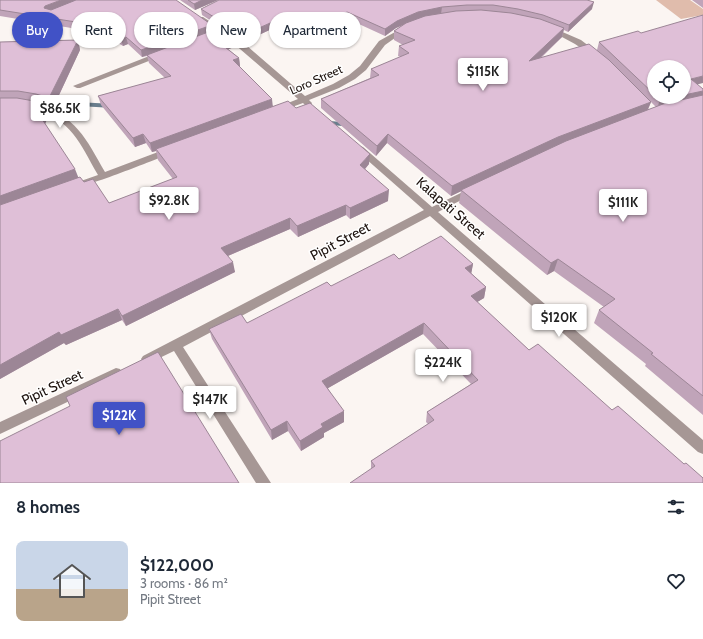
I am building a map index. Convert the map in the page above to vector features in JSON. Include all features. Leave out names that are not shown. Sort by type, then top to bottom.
[{"type":"street","points":[[199,12],[206,18]]},
{"type":"street","name":"Loro Street","points":[[269,113],[305,100],[352,77],[363,68],[386,40],[398,32],[415,24]]},
{"type":"street","points":[[542,26],[578,42],[602,60]]},
{"type":"street","points":[[244,48],[317,110]]},
{"type":"street","points":[[77,86],[166,53]]},
{"type":"street","points":[[26,106],[52,112],[68,122],[77,131],[103,176]]},
{"type":"street","name":"Kalapati Street","points":[[353,142],[703,448]]},
{"type":"street","points":[[74,187],[175,148]]},
{"type":"street","name":"Pipit Street","points":[[0,428],[176,345],[431,211],[481,187]]},
{"type":"street","points":[[176,345],[264,483]]},
{"type":"shaded area","points":[[656,0],[690,0],[703,9],[703,15],[681,19]]},
{"type":"building","points":[[0,0],[61,0],[45,6],[44,8],[51,10],[76,0],[176,0],[193,12],[134,12],[134,44],[126,37],[126,12],[71,12],[71,21],[63,20],[63,12],[13,12],[0,10]]},
{"type":"building","points":[[188,0],[202,0],[194,4]]},
{"type":"building","points":[[219,0],[587,0],[594,2],[569,25],[543,15],[518,9],[493,5],[467,5],[442,7],[418,12],[397,21],[385,29],[361,18],[361,12],[269,12],[269,24],[261,27],[261,12],[206,12],[201,9]]},
{"type":"building","points":[[481,10],[511,13],[540,19],[564,28],[529,61],[589,44],[609,60],[647,98],[647,104],[558,137],[452,186],[388,134],[377,146],[321,99],[379,75],[371,69],[409,53],[399,46],[415,40],[394,31],[406,23],[425,16],[456,11]]},
{"type":"building","points":[[198,15],[206,21],[206,27],[198,30]]},
{"type":"building","points":[[703,15],[703,76],[691,79],[691,60],[647,60],[647,87],[599,42],[638,31],[641,33]]},
{"type":"building","points":[[206,33],[206,48],[226,48],[239,58],[233,60],[272,99],[150,143],[143,134],[133,138],[98,96],[171,76],[147,55],[166,48],[198,48],[198,36]]},
{"type":"building","points":[[63,40],[71,40],[71,48],[74,48],[49,98],[18,91],[0,91],[0,42],[12,42],[12,48],[63,48]]},
{"type":"building","points":[[691,79],[703,89],[703,91],[691,94]]},
{"type":"building","points":[[703,95],[703,396],[651,354],[653,353],[599,310],[615,299],[558,259],[551,263],[461,190],[566,141],[663,104],[691,104],[691,98]]},
{"type":"building","points":[[0,98],[17,98],[46,105],[40,116],[75,169],[0,196]]},
{"type":"building","points":[[288,101],[296,108],[310,103],[370,154],[360,165],[389,190],[350,208],[346,205],[297,226],[290,218],[221,248],[233,262],[122,316],[118,309],[61,335],[59,332],[0,365],[0,205],[80,177],[84,182],[93,179],[109,203],[177,177],[156,149]]},
{"type":"building","points":[[441,236],[473,264],[465,268],[486,287],[471,296],[529,350],[538,344],[612,410],[618,406],[684,464],[686,463],[703,478],[703,483],[350,483],[375,466],[371,461],[434,420],[427,412],[478,380],[424,323],[322,381],[344,411],[321,424],[323,427],[300,441],[287,421],[271,430],[209,329],[241,314],[247,323],[327,282],[331,286],[394,254],[399,259]]},
{"type":"building","points":[[158,352],[239,483],[0,483],[0,441],[70,406],[66,397]]},
{"type":"waterway","points":[[42,102],[114,106]]},
{"type":"waterway","points":[[321,122],[353,125]]}]
